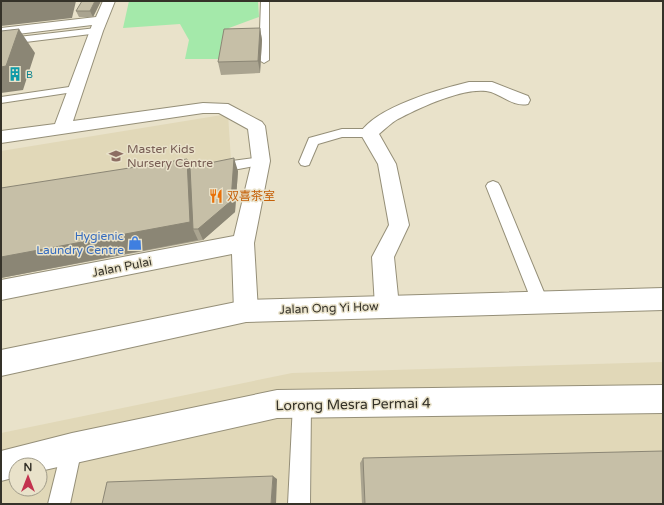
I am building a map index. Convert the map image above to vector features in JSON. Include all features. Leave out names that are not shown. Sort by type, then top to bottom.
[{"type":"street","points":[[62,128],[109,1]]},
{"type":"street","points":[[1,32],[99,26]]},
{"type":"street","points":[[386,306],[383,257],[399,225],[387,164],[369,132],[391,116],[441,94],[469,87],[492,86],[522,100]]},
{"type":"street","points":[[1,138],[203,108],[222,108],[256,126],[261,161],[243,244],[246,311]]},
{"type":"street","name":"Jalan Pulai","points":[[1,290],[243,244]]},
{"type":"street","name":"Jalan Ong Yi How","points":[[1,363],[246,311],[663,299]]},
{"type":"street","name":"Lorong Mesra Permai 4","points":[[1,466],[72,448],[277,404],[663,399]]},
{"type":"lane","points":[[264,60],[265,1]]},
{"type":"lane","points":[[1,42],[99,26]]},
{"type":"lane","points":[[1,100],[76,89]]},
{"type":"lane","points":[[305,162],[314,141],[342,132],[369,132]]},
{"type":"lane","points":[[206,170],[261,161]]},
{"type":"lane","points":[[493,186],[540,302]]},
{"type":"lane","points":[[299,504],[302,404]]},
{"type":"lane","points":[[59,504],[72,448]]},
{"type":"shaded area","name":"Master Kids Nursery Centre","points":[[228,114],[231,160],[1,197],[1,151]]},
{"type":"shaded area","points":[[663,362],[663,504],[1,504],[1,433],[292,373]]},
{"type":"green space","points":[[129,1],[258,1],[259,17],[229,28],[221,42],[221,59],[185,59],[189,40],[180,24],[123,28]]},
{"type":"building","points":[[82,1],[95,1],[90,11],[76,11]]},
{"type":"building","points":[[260,28],[258,61],[218,62],[224,29]]},
{"type":"building","points":[[19,29],[6,66],[1,67],[1,31]]},
{"type":"building","name":"双喜茶室","points":[[234,158],[231,201],[198,229],[193,229],[190,167]]},
{"type":"building","points":[[187,159],[190,222],[1,257],[1,188]]},
{"type":"building","points":[[663,451],[663,504],[365,504],[363,458]]},
{"type":"building","points":[[273,476],[271,504],[102,504],[107,482]]},
{"type":"place","name":"B","points":[[15,74]]},
{"type":"place","name":"Master Kids Nursery Centre","points":[[116,156]]},
{"type":"place","name":"双喜茶室","points":[[216,196]]},
{"type":"place","name":"Hygienic Laundry Centre","points":[[135,243]]}]
